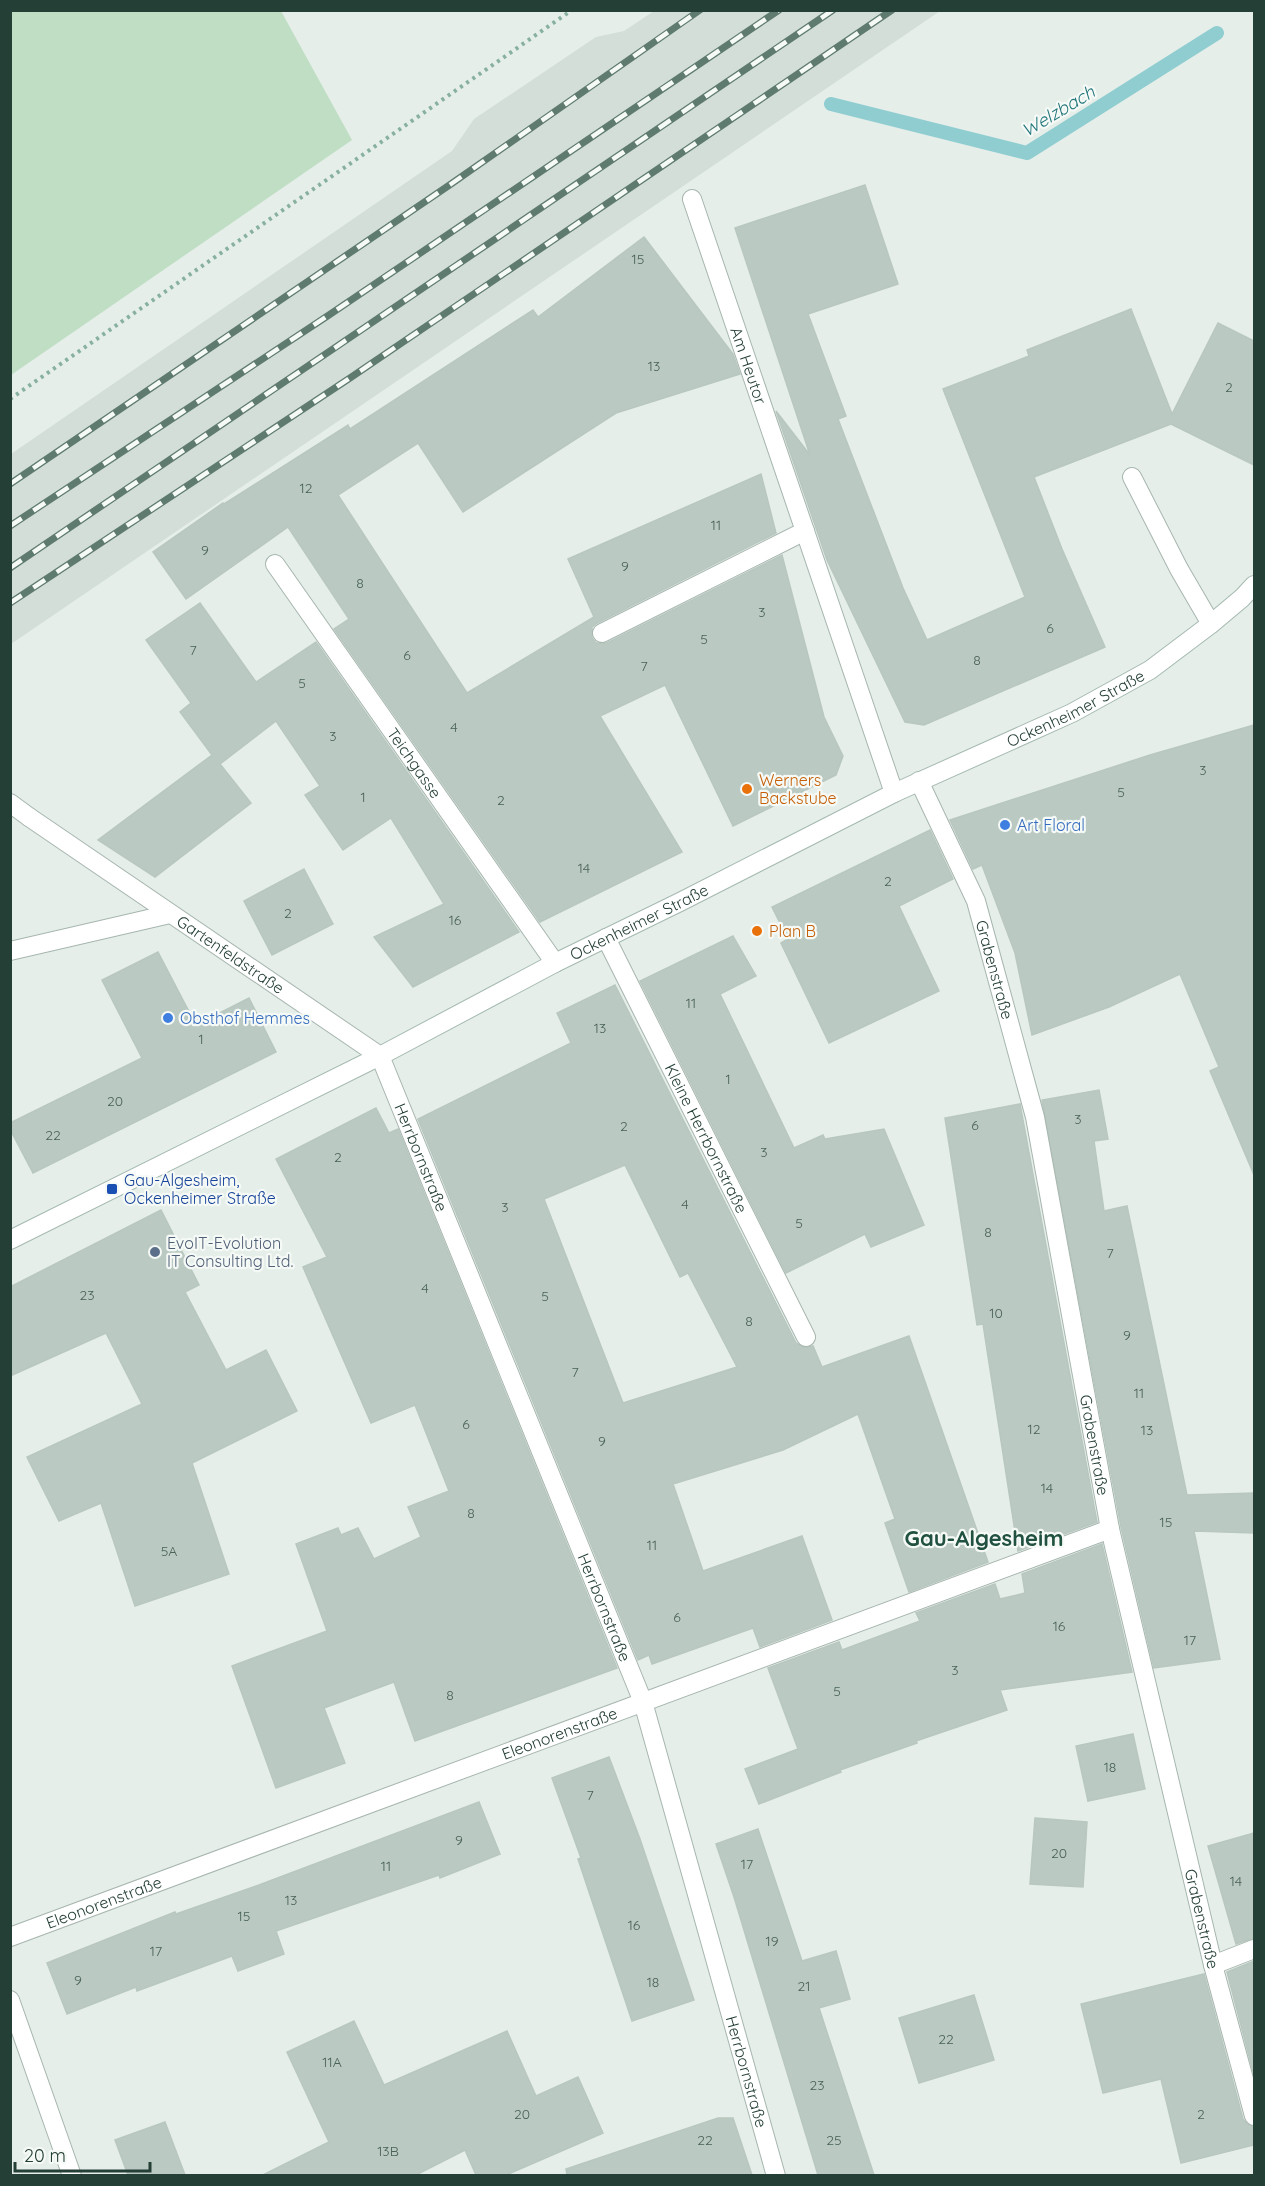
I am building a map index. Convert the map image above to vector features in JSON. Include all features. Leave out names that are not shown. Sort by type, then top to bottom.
[{"type":"street","name":"Am Heutor","points":[[692,199],[894,794]]},
{"type":"street","points":[[1132,477],[1179,569],[1211,624]]},
{"type":"street","points":[[602,633],[805,531]]},
{"type":"street","name":"Teichgasse","points":[[275,564],[555,963]]},
{"type":"street","name":"Ockenheimer Straße","points":[[10,1240],[380,1056],[555,963],[919,781],[1082,707],[1150,670],[1211,624],[1254,585]]},
{"type":"street","name":"Grabenstraße","points":[[919,781],[976,901],[1035,1117],[1110,1529],[1213,1965],[1254,2116]]},
{"type":"street","name":"Gartenfeldstraße","points":[[10,803],[380,1056]]},
{"type":"street","name":"Gartenfeldstraße","points":[[10,951],[170,914]]},
{"type":"street","name":"Kleine Herrbornstraße","points":[[606,938],[806,1337]]},
{"type":"street","name":"Herrbornstraße","points":[[380,1056],[643,1702],[776,2175]]},
{"type":"street","name":"Eleonorenstraße","points":[[10,1937],[1110,1529]]},
{"type":"street","points":[[1213,1965],[1254,1949]]},
{"type":"street","points":[[10,2000],[72,2175]]},
{"type":"path","points":[[10,399],[572,10]]},
{"type":"shaded area","points":[[654,11],[940,11],[11,644],[11,454],[452,151],[474,119],[596,37],[624,31]]},
{"type":"green space","points":[[11,10],[281,11],[352,140],[11,375]]},
{"type":"building","points":[[865,185],[898,284],[808,314],[846,416],[838,419],[903,588],[927,640],[1025,597],[943,389],[1029,356],[1027,350],[1131,309],[1172,414],[1218,323],[1254,341],[1254,465],[1171,424],[1034,477],[1062,549],[1105,647],[924,725],[905,722],[827,560],[776,411],[810,455],[735,228]]},
{"type":"building","points":[[644,237],[733,354],[740,374],[616,413],[463,512],[418,443],[338,495],[467,693],[594,617],[568,559],[761,474],[776,533],[597,623],[592,627],[592,638],[596,643],[607,643],[782,555],[824,717],[843,756],[836,775],[733,826],[665,685],[600,716],[682,852],[540,922],[334,629],[349,619],[288,527],[186,599],[153,552],[223,503],[348,425],[350,429],[533,310],[538,317]]},
{"type":"building","points":[[200,603],[256,682],[316,642],[519,932],[413,987],[374,937],[444,904],[391,818],[343,850],[305,795],[320,786],[276,721],[220,764],[251,803],[155,877],[98,840],[212,755],[180,712],[191,703],[146,640]]},
{"type":"building","points":[[1254,725],[1254,1175],[1210,1071],[1219,1067],[1180,974],[1109,1007],[1032,1035],[1015,953],[982,865],[973,869],[950,820],[1150,755]]},
{"type":"building","points":[[930,830],[953,879],[899,906],[939,991],[829,1043],[781,943],[788,939],[772,907]]},
{"type":"building","points":[[304,869],[333,924],[272,955],[244,901]]},
{"type":"building","points":[[733,936],[756,976],[720,994],[794,1148],[823,1135],[825,1139],[884,1129],[924,1225],[871,1247],[865,1234],[786,1273],[640,981]]},
{"type":"building","points":[[158,952],[196,1025],[249,998],[276,1052],[33,1173],[10,1129],[10,1123],[142,1058],[102,980]]},
{"type":"building","points":[[615,985],[796,1343],[805,1348],[813,1346],[822,1367],[909,1336],[988,1562],[909,1592],[885,1523],[895,1519],[858,1414],[783,1450],[673,1484],[703,1571],[802,1536],[832,1620],[760,1647],[753,1628],[652,1664],[649,1655],[638,1660],[418,1119],[571,1043],[557,1013]],"holes":[[[625,1165],[680,1277],[688,1273],[737,1367],[623,1403],[544,1199]]]},
{"type":"building","points":[[1099,1090],[1108,1139],[1094,1141],[1104,1211],[1127,1206],[1187,1495],[1254,1493],[1254,1533],[1194,1531],[1220,1659],[1154,1668],[1121,1527],[1042,1100]]},
{"type":"building","points":[[1020,1104],[1097,1522],[1018,1551],[983,1324],[977,1325],[945,1118]]},
{"type":"building","points":[[376,1108],[389,1133],[398,1129],[617,1668],[415,1741],[394,1682],[324,1708],[345,1763],[276,1788],[232,1666],[327,1631],[296,1544],[338,1528],[341,1535],[358,1528],[374,1559],[421,1537],[408,1507],[449,1491],[415,1405],[371,1423],[303,1267],[327,1257],[276,1159]]},
{"type":"building","points":[[161,1210],[199,1285],[185,1292],[226,1370],[266,1350],[297,1411],[192,1463],[229,1574],[135,1606],[101,1503],[59,1521],[27,1457],[142,1404],[106,1333],[10,1376],[10,1287]]},
{"type":"building","points":[[1102,1544],[1132,1672],[1000,1690],[1007,1710],[916,1741],[917,1743],[840,1770],[841,1772],[759,1804],[745,1769],[798,1749],[768,1668],[839,1642],[842,1650],[920,1621],[916,1613],[995,1584],[1000,1599],[1025,1593],[1022,1574]]},
{"type":"building","points":[[1133,1734],[1145,1789],[1088,1801],[1076,1746]]},
{"type":"building","points":[[609,1757],[640,1839],[694,2000],[632,2021],[578,1859],[581,1858],[552,1778]]},
{"type":"building","points":[[479,1802],[500,1854],[440,1878],[439,1875],[276,1931],[284,1954],[238,1971],[232,1956],[137,1991],[136,1987],[67,2014],[47,1963],[175,1912],[176,1914],[259,1885]]},
{"type":"building","points":[[1035,1818],[1087,1822],[1083,1887],[1030,1884]]},
{"type":"building","points":[[758,1829],[802,1961],[836,1951],[850,1999],[819,2008],[874,2175],[818,2175],[716,1844]]},
{"type":"building","points":[[1254,1833],[1254,1938],[1236,1944],[1208,1846]]},
{"type":"building","points":[[1254,1961],[1254,2075],[1227,1972]]},
{"type":"building","points":[[1204,1974],[1243,2119],[1254,2127],[1254,2145],[1181,2163],[1161,2079],[1103,2093],[1081,2004]]},
{"type":"building","points":[[974,1995],[994,2060],[919,2083],[899,2018]]},
{"type":"building","points":[[354,2021],[384,2085],[507,2031],[536,2096],[578,2077],[603,2133],[506,2175],[476,2175],[465,2150],[416,2175],[263,2175],[329,2142],[287,2052]]},
{"type":"building","points":[[718,2118],[733,2118],[752,2175],[567,2175],[566,2169]]},
{"type":"building","points":[[165,2122],[185,2175],[128,2175],[115,2140]]},
{"type":"waterway","name":"Welzbach","points":[[831,104],[1027,153],[1217,33]]},
{"type":"railway","points":[[10,484],[451,184],[700,10]]},
{"type":"railway","points":[[10,526],[329,315],[779,10]]},
{"type":"railway","points":[[10,568],[833,10]]},
{"type":"railway","points":[[10,603],[350,378],[892,10]]},
{"type":"place","name":"Werners Backstube","points":[[747,789]]},
{"type":"place","name":"Art Floral","points":[[1005,825]]},
{"type":"place","name":"Plan B","points":[[757,931]]},
{"type":"place","name":"Obsthof Hemmes","points":[[168,1018]]},
{"type":"place","name":"Gau-Algesheim, Ockenheimer Straße","points":[[112,1189]]},
{"type":"place","name":"EvoIT-Evolution IT Consulting Ltd.","points":[[155,1252]]},
{"type":"district","name":"Gau-Algesheim","points":[[984,1538]]}]
